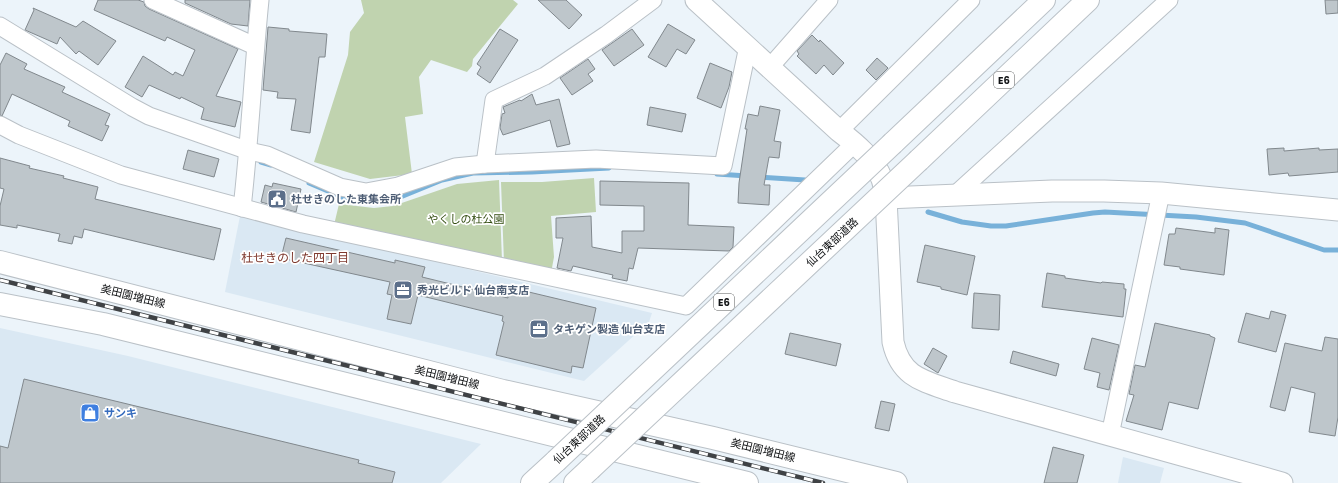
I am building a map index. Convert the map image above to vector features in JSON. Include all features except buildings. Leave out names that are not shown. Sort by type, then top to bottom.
[{"type":"main road","name":"仙台東部道路","points":[[532,483],[1044,0]]},
{"type":"main road","name":"仙台東部道路","points":[[583,476],[1088,0]]},
{"type":"main road","name":"美田園増田線","points":[[0,262],[503,391],[713,438],[896,483]]},
{"type":"main road","points":[[0,304],[103,324],[747,483]]},
{"type":"street","points":[[153,0],[255,46]]},
{"type":"street","points":[[242,208],[249,151],[255,46],[260,0]]},
{"type":"street","points":[[485,164],[494,100],[545,76],[606,35],[653,0]]},
{"type":"street","points":[[696,0],[847,137],[876,166],[883,181],[886,198],[893,342],[895,351],[904,368],[911,374],[927,382],[954,392],[1282,483]]},
{"type":"street","points":[[770,67],[829,0]]},
{"type":"street","points":[[0,125],[20,135],[121,175],[242,208],[303,224],[686,306],[847,137],[971,0]]},
{"type":"street","points":[[956,194],[1169,0]]},
{"type":"street","points":[[0,26],[132,108],[149,116],[249,151],[267,155],[340,187],[366,192],[398,186],[455,167],[485,164],[596,159],[723,166],[748,46]]},
{"type":"street","points":[[886,198],[1052,190],[1160,200],[1338,210]]},
{"type":"street","points":[[1110,435],[1160,200]]},
{"type":"shaded area","points":[[240,216],[652,313],[649,322],[584,381],[225,292]]},
{"type":"shaded area","points":[[0,328],[128,356],[481,444],[441,483],[0,483]]},
{"type":"shaded area","points":[[1123,457],[1164,468],[1160,483],[1118,483]]},
{"type":"green space","points":[[361,0],[513,0],[518,4],[473,59],[472,66],[467,72],[431,60],[419,77],[423,114],[405,117],[412,174],[370,179],[314,162],[348,55],[350,32],[364,13]]},
{"type":"green space","points":[[594,178],[596,212],[551,216],[554,257],[551,273],[504,262],[501,182],[542,182]]},
{"type":"green space","name":"やくしの杜公園","points":[[499,180],[502,261],[334,225],[339,204],[374,208],[393,206],[457,184]]},
{"type":"waterway","points":[[261,162],[271,165]]},
{"type":"waterway","points":[[309,183],[342,197],[375,202],[398,198],[442,180],[473,173],[609,168]]},
{"type":"waterway","points":[[717,174],[747,176]]},
{"type":"waterway","points":[[759,177],[805,180]]},
{"type":"waterway","points":[[928,212],[962,222],[991,226],[1006,226],[1105,212],[1196,217],[1245,223],[1324,250],[1338,250]]},
{"type":"railway","points":[[0,280],[823,483]]},
{"type":"place","name":"杜せきのした東集会所","points":[[277,199]]},
{"type":"place","name":"秀光ビルド 仙台南支店","points":[[403,290]]},
{"type":"place","name":"タキゲン製造 仙台支店","points":[[539,329]]},
{"type":"place","name":"サンキ","points":[[90,413]]},
{"type":"district","name":"杜せきのした四丁目","points":[[295,257]]}]
